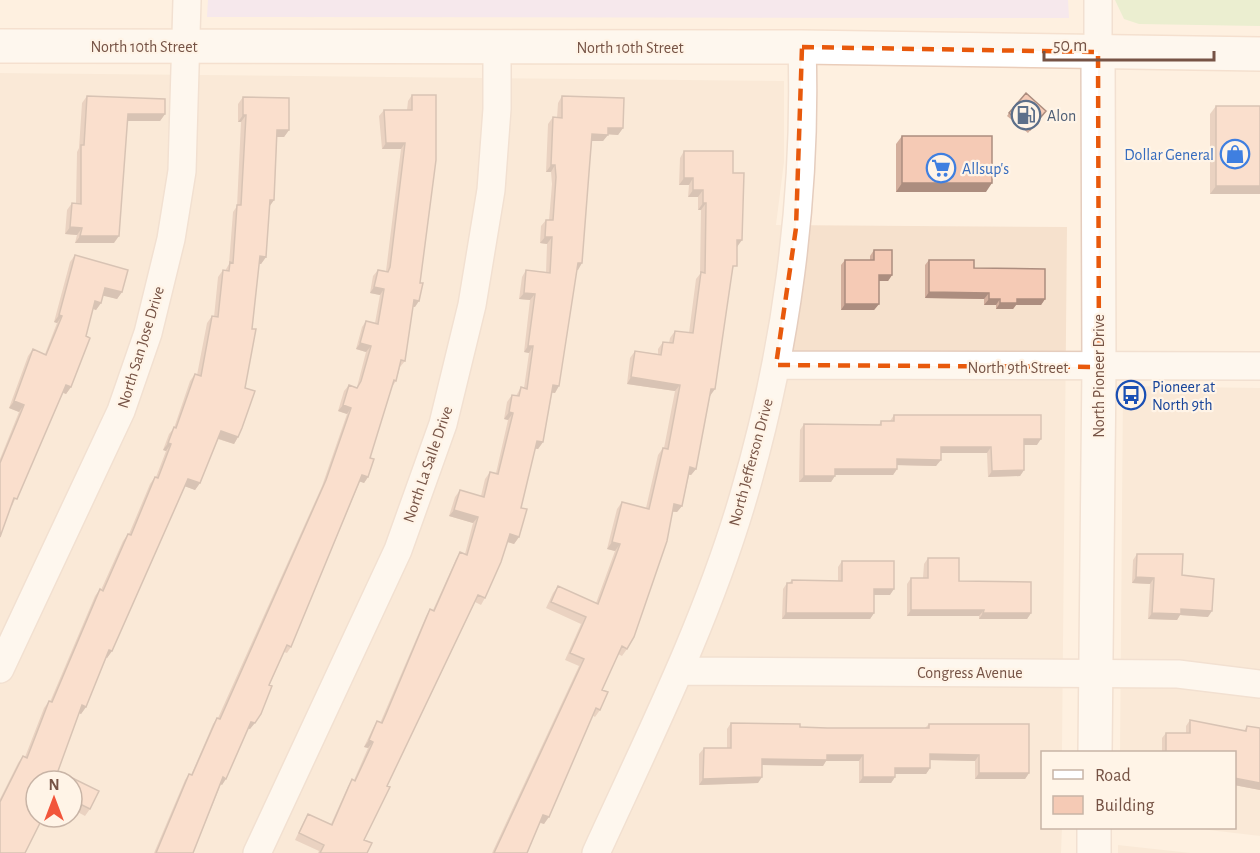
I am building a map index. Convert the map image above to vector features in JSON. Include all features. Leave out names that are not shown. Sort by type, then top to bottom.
[{"type":"main road","name":"North 10th Street","points":[[0,46],[802,47],[1260,54]]},
{"type":"main road","name":"North Pioneer Drive","points":[[1095,751],[1099,367],[1096,215],[1098,52]]},
{"type":"main road","points":[[1094,829],[1094,853]]},
{"type":"street","name":"North San Jose Drive","points":[[0,669],[121,411],[148,333],[171,239],[182,171],[188,0]]},
{"type":"street","name":"North Pioneer Drive","points":[[1098,0],[1098,52]]},
{"type":"street","name":"North La Salle Drive","points":[[257,853],[398,550],[443,424],[471,305],[491,190],[497,109],[497,47]]},
{"type":"street","name":"North Jefferson Drive","points":[[596,853],[679,671],[716,581],[744,498],[776,365],[796,228],[803,94],[802,47]]},
{"type":"street","name":"North 9th Street","points":[[776,365],[1260,366]]},
{"type":"street","name":"Congress Avenue","points":[[679,671],[1096,672],[1178,674],[1260,684]]},
{"type":"highlighted area","points":[[802,47],[1098,52],[1099,367],[776,365],[796,228]]},
{"type":"shaded area","points":[[208,0],[1068,0],[1069,18],[207,17]]},
{"type":"shaded area","points":[[0,73],[784,81],[784,162],[776,225],[1067,227],[1062,751],[1041,751],[1041,829],[1062,829],[1061,853],[0,853]]},
{"type":"shaded area","points":[[1123,386],[1260,388],[1260,836],[1200,829],[1236,829],[1236,751],[1120,751]]},
{"type":"shaded area","points":[[1118,845],[1191,853],[1118,853]]},
{"type":"green space","points":[[1115,0],[1260,0],[1260,26],[1139,24],[1124,19]]},
{"type":"building","name":"Alon","points":[[1026,93],[1046,111],[1030,130],[1009,113]]},
{"type":"building","points":[[412,95],[436,95],[436,160],[420,283],[423,283],[419,301],[414,300],[405,361],[401,360],[396,381],[394,380],[370,458],[374,459],[368,477],[362,475],[291,647],[287,645],[269,685],[272,686],[261,714],[255,723],[251,722],[226,779],[223,777],[193,853],[156,853],[189,774],[192,775],[217,718],[220,719],[326,480],[351,408],[343,405],[349,385],[357,388],[361,381],[371,346],[360,343],[366,321],[378,324],[384,289],[374,287],[378,270],[388,272],[390,267],[405,143],[386,143],[384,110],[412,110]]},
{"type":"building","points":[[87,96],[165,99],[165,114],[128,114],[119,236],[80,236],[82,228],[70,227],[72,203],[81,204],[81,145],[84,145]]},
{"type":"building","points":[[562,96],[624,98],[623,128],[608,128],[608,135],[592,134],[582,263],[578,263],[559,386],[553,385],[543,442],[537,441],[521,508],[527,509],[519,537],[510,534],[501,562],[485,598],[478,595],[387,786],[390,787],[364,840],[372,843],[367,853],[320,853],[324,845],[299,833],[308,814],[332,825],[352,779],[355,781],[373,742],[369,740],[377,721],[382,723],[430,609],[434,611],[460,552],[467,555],[478,517],[454,510],[460,490],[484,497],[490,472],[498,474],[513,413],[509,412],[512,395],[519,396],[521,387],[527,389],[533,346],[528,346],[535,294],[524,293],[526,270],[550,273],[552,237],[545,237],[546,220],[553,220],[556,177],[555,165],[551,165],[553,117],[562,118]]},
{"type":"building","points":[[243,97],[289,98],[289,130],[277,130],[274,200],[270,200],[266,257],[260,256],[252,329],[256,329],[245,388],[255,391],[238,437],[221,431],[200,483],[188,479],[112,651],[109,650],[86,707],[82,705],[59,769],[24,769],[24,829],[37,829],[25,853],[0,853],[0,802],[23,756],[27,758],[49,701],[52,702],[100,589],[103,591],[128,534],[131,535],[155,477],[158,478],[171,444],[168,443],[174,427],[176,428],[195,374],[201,376],[212,316],[218,317],[223,270],[229,271],[230,262],[233,263],[237,205],[241,205],[246,115],[243,115]]},
{"type":"building","name":"Dollar General","points":[[1216,106],[1260,106],[1260,186],[1216,186]]},
{"type":"building","name":"Allsup's","points":[[902,136],[992,136],[992,183],[902,183]]},
{"type":"building","points":[[684,151],[733,151],[733,173],[744,173],[742,240],[737,240],[737,266],[733,266],[715,389],[711,389],[696,469],[690,467],[682,506],[674,504],[667,541],[634,637],[627,649],[622,646],[602,690],[608,692],[600,710],[596,708],[549,817],[543,815],[527,853],[494,853],[584,659],[570,653],[586,617],[551,602],[558,586],[598,604],[620,544],[612,542],[622,502],[649,509],[663,448],[668,449],[680,385],[631,377],[635,351],[661,355],[663,342],[673,343],[675,331],[693,333],[701,272],[705,273],[706,203],[703,203],[703,190],[693,190],[693,178],[684,178]]},
{"type":"building","points":[[874,250],[892,250],[892,275],[879,275],[879,304],[845,304],[845,260],[874,260]]},
{"type":"building","points":[[75,255],[128,270],[122,292],[105,288],[101,303],[95,301],[86,336],[90,338],[71,387],[66,385],[17,499],[14,498],[0,537],[0,463],[24,405],[14,401],[33,349],[46,355],[62,316],[59,315]]},
{"type":"building","points":[[929,260],[974,260],[974,268],[1045,269],[1045,299],[1017,299],[1017,303],[1000,303],[1000,299],[989,299],[989,293],[929,292]]},
{"type":"building","points":[[894,415],[1041,415],[1041,439],[1024,439],[1024,470],[992,471],[991,447],[941,447],[941,460],[897,459],[897,469],[835,469],[835,476],[804,476],[804,424],[881,425],[881,421],[894,421]]},
{"type":"building","points":[[1137,554],[1183,554],[1182,575],[1214,579],[1212,611],[1181,609],[1181,614],[1152,613],[1154,578],[1136,577]]},
{"type":"building","points":[[928,558],[959,558],[959,581],[1031,582],[1031,613],[983,613],[984,610],[911,610],[911,578],[928,578]]},
{"type":"building","points":[[842,561],[894,561],[894,589],[874,589],[874,613],[786,613],[787,583],[792,583],[792,580],[842,581]]},
{"type":"building","points":[[1190,720],[1246,731],[1247,726],[1260,728],[1260,783],[1236,778],[1236,751],[1166,751],[1166,733],[1190,733]]},
{"type":"building","points":[[731,723],[800,724],[800,727],[827,728],[929,728],[929,724],[1029,724],[1029,773],[979,773],[979,755],[930,754],[930,768],[895,768],[895,777],[863,777],[863,755],[827,755],[827,760],[762,759],[762,777],[703,779],[704,748],[731,748]]},
{"type":"building","points":[[84,784],[99,791],[90,809],[84,806]]},
{"type":"place","name":"Alon","points":[[1026,115]]},
{"type":"place","name":"Dollar General","points":[[1235,154]]},
{"type":"place","name":"Allsup's","points":[[941,168]]},
{"type":"place","name":"Pioneer at North 9th","points":[[1131,395]]}]
